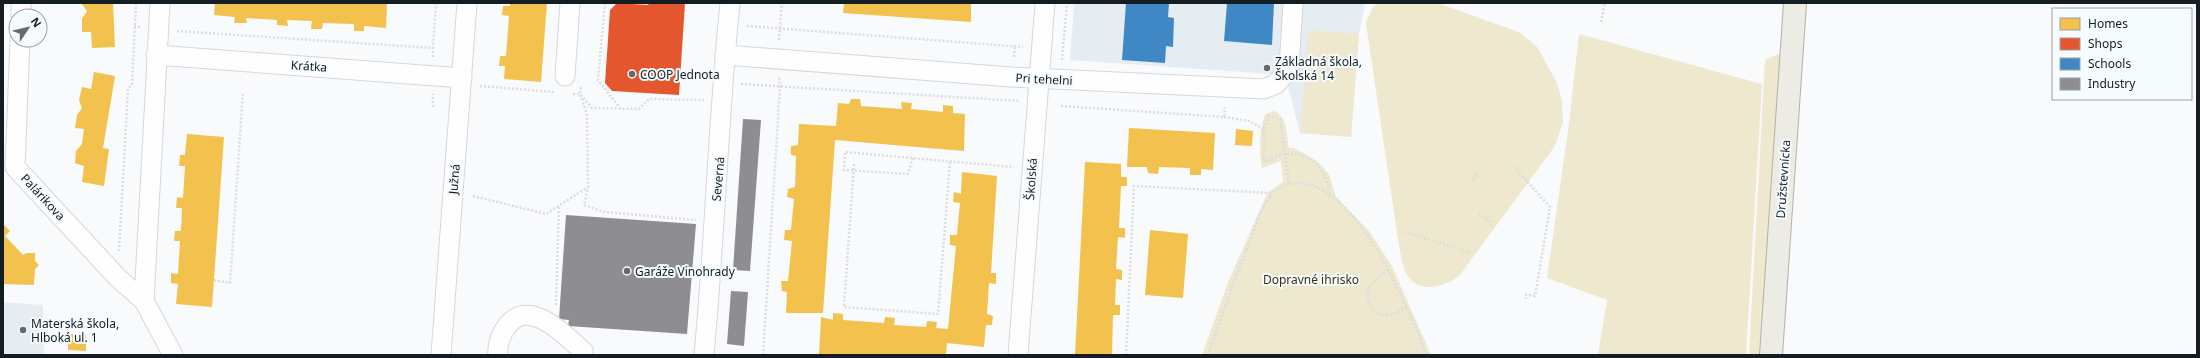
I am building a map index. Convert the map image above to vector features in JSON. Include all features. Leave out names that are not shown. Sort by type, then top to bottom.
[{"type":"main road","name":"Družstevnícka","points":[[1771,355],[1795,3]]},
{"type":"street","points":[[144,301],[156,55],[160,3]]},
{"type":"street","name":"Južná","points":[[440,355],[467,3]]},
{"type":"street","points":[[568,85],[570,3]]},
{"type":"street","name":"Severná","points":[[704,355],[720,150],[722,92],[730,3]]},
{"type":"street","name":"Školská","points":[[1018,355],[1038,77],[1045,3]]},
{"type":"street","name":"Pri tehelni","points":[[725,55],[1011,77],[1038,77],[1226,89],[1264,89],[1276,84],[1289,69],[1293,3]]},
{"type":"street","name":"Palárikova","points":[[20,48],[15,167],[118,278],[144,301],[174,355]]},
{"type":"street","name":"Krátka","points":[[156,55],[461,81]]},
{"type":"street","points":[[498,355],[497,347],[501,335],[508,324],[518,318],[529,315],[541,317],[554,326],[583,351],[583,355]]},
{"type":"path","points":[[118,278],[128,90],[132,84],[136,3]]},
{"type":"path","points":[[134,26],[158,29],[433,48],[436,3]]},
{"type":"path","points":[[605,3],[598,80],[620,109]]},
{"type":"path","points":[[763,355],[780,87],[777,59],[781,29],[782,3]]},
{"type":"path","points":[[1062,60],[1067,3]]},
{"type":"path","points":[[1601,22],[1605,3]]},
{"type":"path","points":[[728,24],[1026,47]]},
{"type":"path","points":[[1014,46],[1014,57]]},
{"type":"path","points":[[461,81],[568,85],[580,94],[592,108],[639,109],[649,99],[780,87],[1020,101]]},
{"type":"path","points":[[568,85],[580,94],[587,115],[588,187],[584,205],[604,212],[715,222]]},
{"type":"path","points":[[1224,117],[1226,89]]},
{"type":"path","points":[[214,280],[230,283],[243,92]]},
{"type":"path","points":[[1061,106],[1224,117],[1249,121],[1264,129]]},
{"type":"path","points":[[1289,183],[1285,154],[1280,118],[1270,116],[1264,129],[1264,162],[1285,154],[1301,153],[1319,167],[1328,182],[1330,194]]},
{"type":"path","points":[[913,158],[908,174],[844,170],[845,152],[913,158],[1016,168]]},
{"type":"path","points":[[854,164],[844,307],[938,314],[950,162]]},
{"type":"path","points":[[1514,167],[1550,207],[1535,296],[1526,295],[1526,299]]},
{"type":"path","points":[[1473,180],[1478,172]]},
{"type":"path","points":[[1208,355],[1232,285],[1264,206],[1272,193],[1289,183],[1309,184],[1330,194],[1368,235],[1407,308],[1427,355]]},
{"type":"path","points":[[1126,355],[1134,186],[1272,193]]},
{"type":"path","points":[[453,191],[546,214],[588,187]]},
{"type":"path","points":[[554,326],[559,205]]},
{"type":"path","points":[[1479,214],[1491,222]]},
{"type":"path","points":[[1405,232],[1469,252]]},
{"type":"path","points":[[1388,270],[1373,282],[1368,292],[1369,304],[1375,312],[1383,316],[1393,314],[1407,308]]},
{"type":"shaded area","name":"Základná škola, Školská 14","points":[[1074,3],[1365,3],[1359,34],[1351,137],[1300,133],[1285,75],[1070,60]]},
{"type":"shaded area","name":"Materská škola, Hlboká ul. 1","points":[[3,302],[43,305],[44,355],[3,355]]},
{"type":"green space","points":[[1378,3],[1438,3],[1521,33],[1537,47],[1557,83],[1562,101],[1563,122],[1555,146],[1459,276],[1439,286],[1424,287],[1411,280],[1406,273],[1402,260],[1366,23],[1373,7]]},
{"type":"green space","points":[[1308,30],[1359,34],[1351,137],[1300,133]]},
{"type":"green space","points":[[1579,34],[1762,84],[1746,355],[1598,355],[1607,300],[1547,278],[1569,124]]},
{"type":"green space","points":[[1803,43],[1782,355],[1749,355],[1765,60]]},
{"type":"green space","name":"Dopravné ihrisko","points":[[1274,111],[1282,117],[1287,132],[1289,148],[1294,148],[1317,161],[1329,174],[1336,197],[1369,231],[1392,266],[1431,355],[1202,355],[1229,280],[1268,192],[1283,182],[1281,161],[1262,168],[1261,161],[1260,141],[1263,120],[1265,114]]},
{"type":"building: Homes","points":[[81,3],[113,3],[115,47],[92,48],[91,32],[82,32],[82,19],[87,11]]},
{"type":"building: Homes","points":[[215,3],[387,3],[386,28],[364,26],[364,31],[354,31],[354,24],[323,23],[322,29],[311,29],[312,21],[287,20],[288,26],[277,25],[277,20],[246,18],[247,23],[234,23],[235,17],[214,15]]},
{"type":"building: Homes","points":[[510,3],[547,3],[541,82],[504,79],[505,66],[499,66],[500,56],[506,56],[509,16],[502,15],[503,6],[510,6]]},
{"type":"building: Homes","points":[[844,3],[971,3],[971,22],[843,13]]},
{"type":"building: Homes","points":[[94,72],[115,76],[103,148],[109,149],[104,186],[82,182],[84,166],[75,163],[76,151],[82,144],[84,129],[75,128],[77,115],[82,108],[79,100],[82,87],[91,89]]},
{"type":"building: Homes","points":[[851,99],[860,99],[861,106],[902,109],[901,102],[912,103],[911,109],[943,112],[943,105],[953,106],[953,113],[965,114],[964,151],[835,140],[823,313],[786,313],[787,292],[782,291],[781,281],[788,281],[792,241],[784,240],[785,230],[791,230],[794,199],[787,197],[788,189],[795,187],[796,156],[791,155],[791,146],[798,145],[799,124],[836,126],[838,103],[849,104]]},
{"type":"building: Homes","points":[[1129,128],[1215,133],[1213,170],[1201,169],[1201,175],[1190,175],[1190,168],[1159,167],[1158,174],[1148,173],[1147,167],[1127,167]]},
{"type":"building: Homes","points":[[1236,129],[1253,131],[1252,146],[1235,145]]},
{"type":"building: Homes","points":[[187,134],[224,137],[212,307],[176,304],[178,284],[171,283],[171,273],[178,274],[180,241],[174,241],[175,231],[181,231],[182,208],[176,208],[177,197],[183,198],[185,166],[179,166],[180,155],[185,155]]},
{"type":"building: Homes","points":[[1085,162],[1121,164],[1121,177],[1127,177],[1127,186],[1121,186],[1119,228],[1125,228],[1125,238],[1118,237],[1116,269],[1122,270],[1122,280],[1116,279],[1115,305],[1120,305],[1120,315],[1113,315],[1112,355],[1075,355]]},
{"type":"building: Homes","points":[[962,172],[997,176],[991,273],[996,273],[996,284],[989,283],[987,314],[993,316],[992,325],[986,325],[984,347],[947,343],[946,355],[819,355],[821,317],[833,320],[833,313],[843,314],[843,320],[884,323],[885,317],[895,318],[894,325],[926,327],[927,321],[937,322],[936,328],[948,329],[956,246],[950,245],[950,235],[957,235],[960,203],[953,202],[954,192],[961,194]]},
{"type":"building: Homes","points":[[3,224],[10,231],[5,236],[23,255],[26,253],[35,253],[35,261],[39,265],[35,269],[34,285],[3,284]]},
{"type":"building: Homes","points":[[1150,230],[1188,234],[1183,298],[1145,295]]},
{"type":"building: Homes","points":[[68,334],[86,334],[86,351],[68,350]]},
{"type":"building: Shops","points":[[617,3],[648,5],[649,3],[685,3],[679,95],[612,91],[605,83],[610,10]]},
{"type":"building: Schools","points":[[1126,3],[1169,3],[1168,17],[1174,18],[1173,47],[1166,46],[1165,63],[1122,60]]},
{"type":"building: Schools","points":[[1227,3],[1274,3],[1272,45],[1224,41]]},
{"type":"building: Industry","points":[[743,119],[761,120],[750,271],[733,270]]},
{"type":"building: Industry","name":"Garáže Vinohrady","points":[[566,215],[696,224],[687,334],[568,326],[569,320],[559,319]]},
{"type":"building: Industry","points":[[731,291],[748,292],[744,346],[727,344]]},
{"type":"place","name":"Základná škola, Školská 14","points":[[1267,68]]},
{"type":"place","name":"COOP Jednota","points":[[632,74]]},
{"type":"place","name":"Garáže Vinohrady","points":[[627,271]]},
{"type":"place","name":"Materská škola, Hlboká ul. 1","points":[[23,330]]}]
